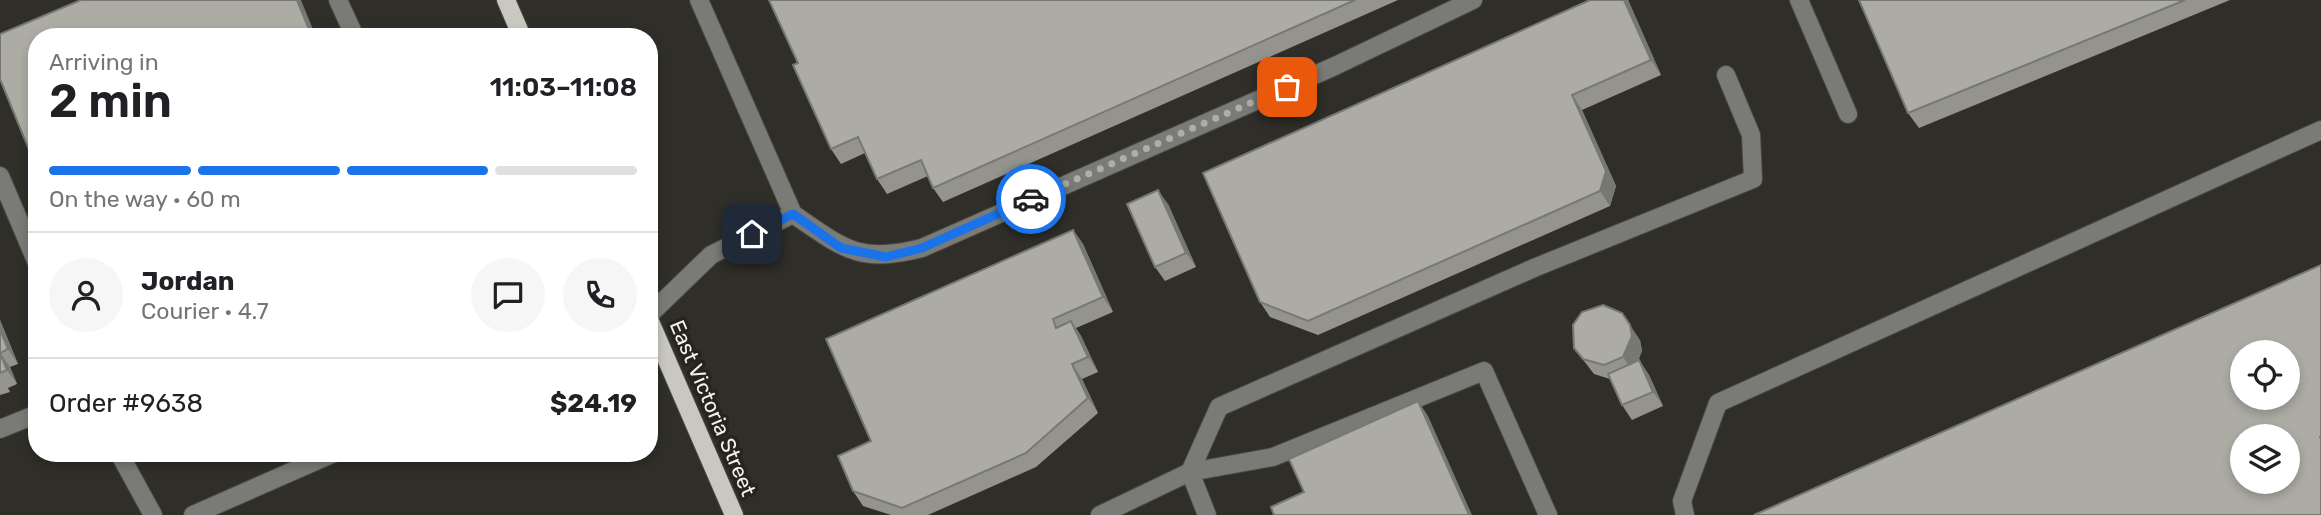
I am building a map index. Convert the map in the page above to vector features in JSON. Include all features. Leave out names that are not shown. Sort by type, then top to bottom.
[{"type":"main road","points":[[506,0],[518,28]]},
{"type":"main road","name":"East Victoria Street","points":[[658,338],[734,515]]},
{"type":"street","points":[[338,0],[351,28]]},
{"type":"street","points":[[699,0],[793,214],[841,248],[886,257],[922,248],[1335,66],[1473,0]]},
{"type":"street","points":[[1799,0],[1849,114]]},
{"type":"street","points":[[1207,515],[1190,472],[1219,407],[1534,268],[1753,179],[1751,135],[1726,75]]},
{"type":"street","points":[[1685,515],[1682,501],[1718,403],[2321,130]]},
{"type":"street","points":[[0,176],[28,242]]},
{"type":"street","points":[[658,308],[710,255],[793,214]]},
{"type":"street","points":[[1100,515],[1190,472],[1273,457],[1485,371],[1548,515]]},
{"type":"street","points":[[0,429],[28,418]]},
{"type":"street","points":[[124,462],[152,515]]},
{"type":"street","points":[[193,515],[314,462]]},
{"type":"building","points":[[81,0],[297,0],[308,28],[28,28],[28,147],[0,79],[0,34]]},
{"type":"building","points":[[769,0],[1355,0],[933,188],[921,160],[877,179],[858,137],[831,149],[793,65],[798,63]]},
{"type":"building","points":[[1590,0],[1624,0],[1651,60],[1572,95],[1606,171],[1600,191],[1308,321],[1260,302],[1203,173]]},
{"type":"building","points":[[1859,0],[2185,0],[1908,113]]},
{"type":"building","points":[[1158,190],[1186,253],[1155,267],[1127,204]]},
{"type":"building","points":[[1073,230],[1103,297],[1053,319],[1056,328],[1071,321],[1088,357],[1072,364],[1088,398],[1026,453],[902,508],[853,491],[838,456],[871,441],[826,339]]},
{"type":"building","points":[[2321,265],[2321,515],[1754,515]]},
{"type":"building","points":[[1603,305],[1622,313],[1630,325],[1632,336],[1623,357],[1604,365],[1583,359],[1574,348],[1573,325],[1582,312]]},
{"type":"building","points":[[0,330],[8,349],[0,353]]},
{"type":"building","points":[[0,353],[7,370],[0,373]]},
{"type":"building","points":[[1639,360],[1653,392],[1622,405],[1608,374]]},
{"type":"building","points":[[1418,401],[1469,515],[1274,515],[1271,507],[1304,492],[1289,459]]},
{"type":"way so far","points":[[1031,199],[1287,87]]},
{"type":"route","points":[[752,234],[793,214],[841,248],[886,257],[922,248],[1031,199]]}]
